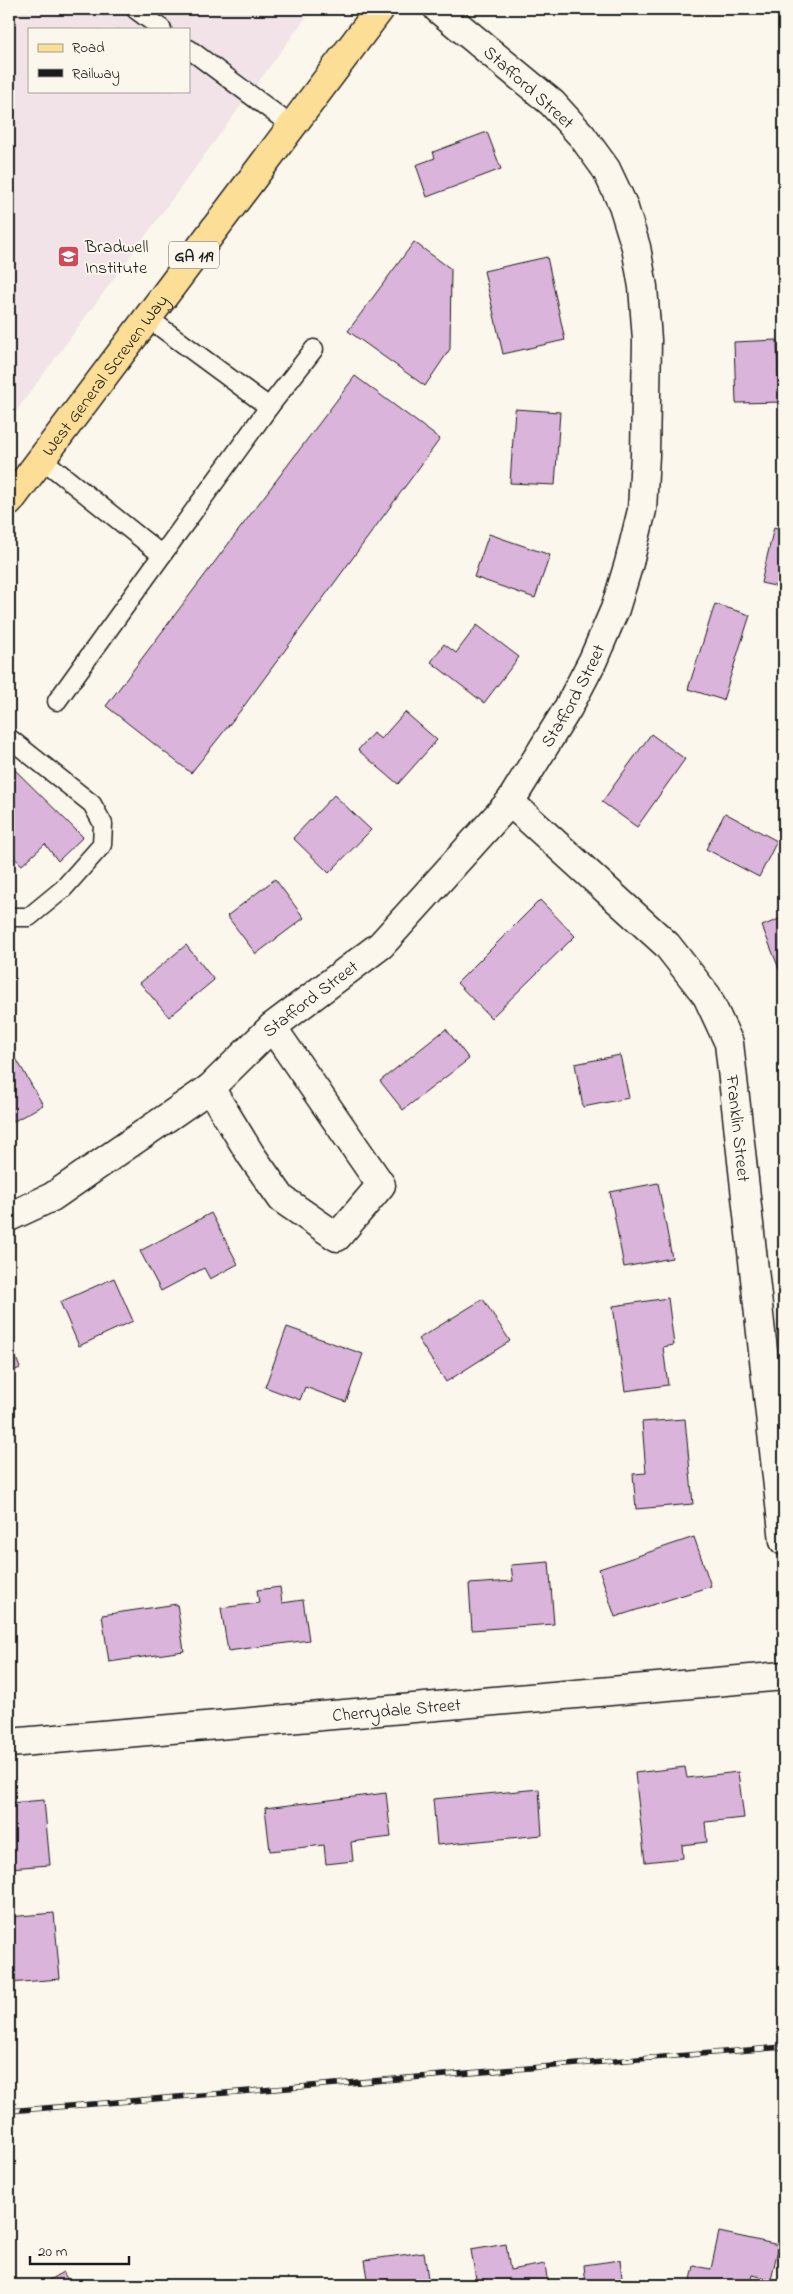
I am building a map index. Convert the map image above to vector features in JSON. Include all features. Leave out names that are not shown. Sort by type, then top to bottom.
[{"type":"main road","name":"West General Screven Way","points":[[9,502],[380,9]]},
{"type":"street","name":"Stafford Street","points":[[9,1217],[52,1197],[210,1088],[272,1027],[381,945],[510,802],[568,708],[594,660],[615,609],[642,510],[646,456],[646,340],[643,287],[636,247],[623,205],[606,169],[582,136],[552,103],[438,9]]},
{"type":"street","name":"Franklin Street","points":[[510,802],[667,945],[707,996],[729,1043],[784,1541]]},
{"type":"street","points":[[210,1088],[251,1155],[282,1198],[337,1237],[381,1185],[272,1027]]},
{"type":"street","name":"Cherrydale Street","points":[[9,1743],[784,1676]]},
{"type":"lane","points":[[135,9],[161,28]]},
{"type":"lane","points":[[190,50],[292,126]]},
{"type":"lane","points":[[148,318],[269,407]]},
{"type":"lane","points":[[57,701],[269,407],[314,349]]},
{"type":"lane","points":[[42,459],[162,554]]},
{"type":"lane","points":[[9,738],[92,804],[103,824],[102,845],[63,889],[29,917],[9,917]]},
{"type":"shaded area","name":"Bradwell Institute","points":[[9,9],[312,9],[9,421]]},
{"type":"building","points":[[487,132],[501,169],[427,197],[416,165],[435,158],[433,152]]},
{"type":"building","points":[[414,242],[451,269],[450,349],[425,386],[348,331]]},
{"type":"building","points":[[547,257],[565,340],[503,354],[484,271]]},
{"type":"building","points":[[777,340],[778,378],[784,377],[784,402],[736,403],[734,342]]},
{"type":"building","points":[[355,376],[440,439],[244,706],[191,773],[106,706]]},
{"type":"building","points":[[515,409],[560,412],[555,485],[510,483]]},
{"type":"building","points":[[784,523],[784,588],[761,583],[774,527],[783,530]]},
{"type":"building","points":[[489,534],[550,555],[535,598],[474,577]]},
{"type":"building","points":[[715,604],[750,615],[723,700],[688,689]]},
{"type":"building","points":[[477,625],[519,657],[484,703],[431,662],[444,644],[456,653]]},
{"type":"building","points":[[405,712],[437,740],[398,784],[358,750],[373,733],[381,739]]},
{"type":"building","points":[[651,734],[685,759],[637,827],[602,802]]},
{"type":"building","points":[[9,764],[83,837],[58,861],[45,844],[22,865],[9,853]]},
{"type":"building","points":[[334,795],[371,830],[329,873],[293,838]]},
{"type":"building","points":[[725,813],[777,841],[759,877],[706,849]]},
{"type":"building","points":[[275,879],[304,918],[256,954],[227,916]]},
{"type":"building","points":[[540,900],[575,936],[491,1018],[457,983]]},
{"type":"building","points":[[784,917],[784,981],[762,926]]},
{"type":"building","points":[[186,945],[214,980],[169,1017],[140,983]]},
{"type":"building","points":[[446,1029],[469,1059],[403,1110],[380,1081]]},
{"type":"building","points":[[620,1055],[629,1098],[583,1107],[575,1064]]},
{"type":"building","points":[[17,1060],[43,1105],[9,1124],[9,1065]]},
{"type":"building","points":[[658,1183],[672,1258],[624,1267],[610,1192]]},
{"type":"building","points":[[211,1213],[238,1264],[210,1279],[204,1268],[161,1291],[140,1251]]},
{"type":"building","points":[[114,1278],[133,1321],[79,1346],[60,1302]]},
{"type":"building","points":[[668,1298],[674,1345],[663,1347],[668,1385],[625,1391],[613,1306]]},
{"type":"building","points":[[483,1299],[510,1341],[446,1382],[418,1339]]},
{"type":"building","points":[[287,1327],[363,1354],[346,1402],[305,1387],[300,1400],[265,1387]]},
{"type":"building","points":[[9,1340],[20,1368],[9,1373]]},
{"type":"building","points":[[685,1419],[693,1504],[636,1509],[633,1474],[646,1473],[642,1422]]},
{"type":"building","points":[[694,1537],[711,1586],[615,1617],[599,1569]]},
{"type":"building","points":[[549,1562],[554,1624],[472,1630],[469,1584],[513,1581],[511,1565]]},
{"type":"building","points":[[280,1587],[282,1603],[303,1600],[309,1640],[228,1651],[221,1608],[259,1603],[257,1590]]},
{"type":"building","points":[[177,1604],[184,1651],[109,1662],[102,1615]]},
{"type":"building","points":[[685,1767],[687,1778],[738,1772],[744,1818],[705,1822],[707,1842],[682,1845],[683,1858],[645,1862],[635,1773]]},
{"type":"building","points":[[539,1789],[542,1835],[437,1845],[433,1799]]},
{"type":"building","points":[[386,1793],[391,1837],[351,1842],[353,1861],[326,1864],[324,1845],[270,1851],[265,1808]]},
{"type":"building","points":[[44,1800],[50,1865],[9,1868],[9,1803]]},
{"type":"building","points":[[54,1913],[60,1979],[9,1983],[9,1917]]},
{"type":"building","points":[[719,2232],[779,2245],[771,2279],[752,2275],[749,2285],[690,2285],[694,2266],[711,2269]]},
{"type":"building","points":[[506,2244],[510,2270],[545,2264],[548,2285],[477,2285],[471,2250]]},
{"type":"building","points":[[424,2252],[429,2285],[369,2285],[365,2260]]},
{"type":"building","points":[[620,2260],[623,2285],[586,2285],[584,2265]]},
{"type":"building","points":[[63,2272],[71,2285],[40,2285]]},
{"type":"railway","points":[[9,2111],[784,2047]]},
{"type":"place","name":"Bradwell Institute","points":[[69,256]]}]
